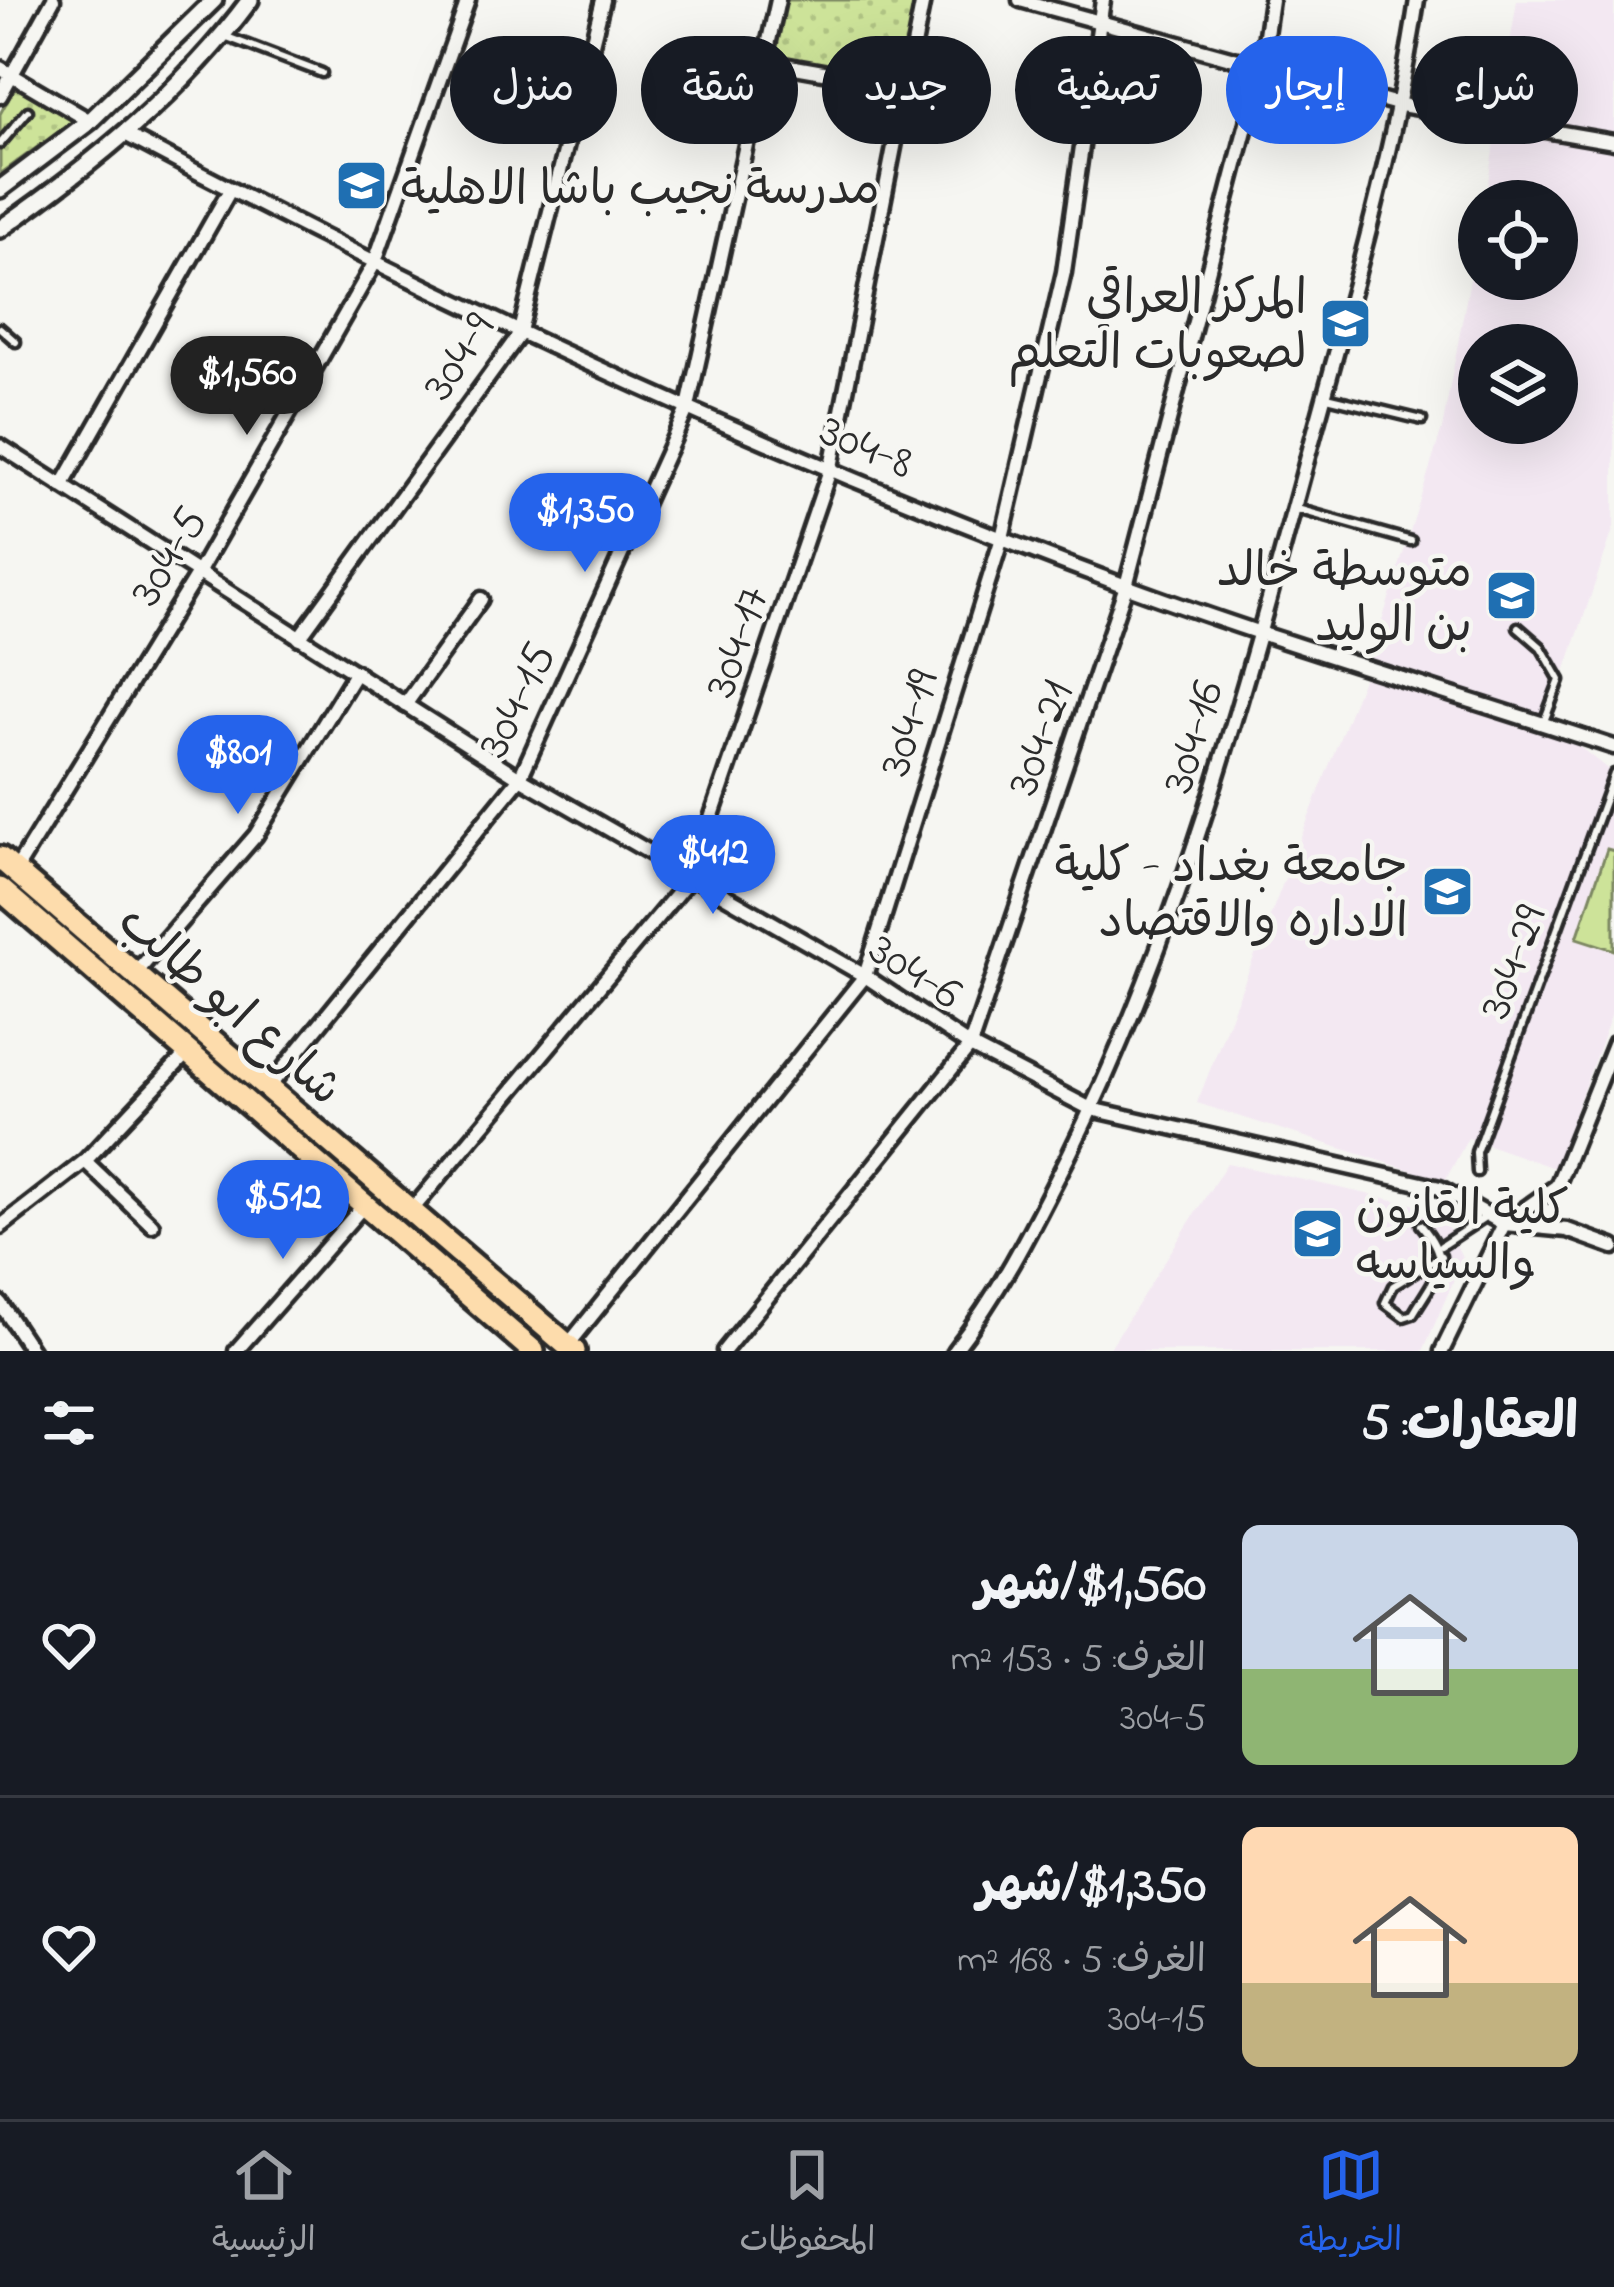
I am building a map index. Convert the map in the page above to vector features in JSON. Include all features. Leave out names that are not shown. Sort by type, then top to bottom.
[{"type":"main road","name":"شارع ابو طالب","points":[[3,880],[135,974],[571,1348]]},
{"type":"main road","name":"شارع ابو طالب","points":[[3,880],[189,1051],[532,1351]]},
{"type":"street","points":[[0,96],[6,71],[53,0]]},
{"type":"street","points":[[16,218],[0,192],[90,121],[214,0]]},
{"type":"street","points":[[0,230],[125,134],[224,35],[250,0]]},
{"type":"street","name":"304-5","points":[[3,880],[198,573],[374,264],[468,0]]},
{"type":"street","name":"304-9","points":[[299,638],[519,335],[603,0]]},
{"type":"street","name":"304-15","points":[[772,36],[778,0]]},
{"type":"street","name":"304-17","points":[[917,36],[923,0]]},
{"type":"street","points":[[1020,0],[1226,59]]},
{"type":"street","name":"304-19","points":[[571,1348],[865,976],[1002,538],[1064,272],[1103,0]]},
{"type":"street","name":"304-21","points":[[1266,36],[1271,0]]},
{"type":"street","name":"304-16","points":[[954,1351],[1003,1288],[1091,1109],[1160,952],[1261,632],[1401,105],[1417,0]]},
{"type":"street","points":[[6,71],[90,121]]},
{"type":"street","points":[[1388,102],[1614,142]]},
{"type":"street","name":"304-8","points":[[125,134],[519,335],[1002,538],[1126,586],[1614,747]]},
{"type":"street","name":"304-15","points":[[267,1089],[520,778],[688,407],[748,144]]},
{"type":"street","name":"304-17","points":[[411,1211],[691,877],[831,467],[896,144]]},
{"type":"street","name":"304-21","points":[[724,1351],[970,1046],[1126,586],[1241,144]]},
{"type":"street","points":[[62,486],[230,190]]},
{"type":"street","name":"304-6","points":[[0,446],[520,778],[865,976],[970,1046],[1091,1109],[1440,1188],[1504,1224],[1567,1230],[1614,1247]]},
{"type":"street","points":[[405,706],[481,599]]},
{"type":"street","points":[[135,974],[256,835],[356,672]]},
{"type":"street","points":[[1442,1351],[1504,1224],[1557,1186],[1614,1044]]},
{"type":"street","points":[[0,1227],[85,1161],[189,1051]]},
{"type":"street","points":[[85,1161],[152,1225]]},
{"type":"street","points":[[236,1351],[365,1204]]},
{"type":"street","points":[[0,1303],[32,1351]]},
{"type":"lane","points":[[224,35],[322,73]]},
{"type":"lane","points":[[0,143],[28,111]]},
{"type":"lane","points":[[0,328],[16,342]]},
{"type":"lane","points":[[1324,396],[1422,420]]},
{"type":"lane","points":[[1294,508],[1411,541]]},
{"type":"lane","points":[[1518,627],[1541,647],[1560,680],[1544,724]]},
{"type":"lane","name":"304-29","points":[[1477,1172],[1476,1152],[1614,774]]},
{"type":"lane","points":[[1440,1251],[1413,1314],[1394,1312],[1385,1294],[1440,1251],[1488,1215]]},
{"type":"lane","points":[[1421,1225],[1440,1251]]},
{"type":"shaded area","name":"جامعة بغداد - كلية الاداره والاقتصاد","points":[[1517,0],[1614,0],[1614,527],[1548,722],[1614,774],[1614,1008],[1554,1168],[1468,1138],[1445,1181],[1197,1103],[1368,666],[1442,429],[1458,343],[1458,444],[1578,444],[1578,324],[1462,324],[1466,300],[1578,300],[1578,180],[1488,180],[1494,144],[1578,144],[1578,36],[1511,36]]},
{"type":"shaded area","name":"كلية القانون والسياسه","points":[[1227,1163],[1439,1210],[1463,1259],[1423,1351],[1108,1351]]},
{"type":"green space","points":[[778,0],[923,0],[916,36],[822,36],[822,72],[798,68],[798,36],[772,36]]},
{"type":"green space","points":[[15,87],[75,120],[0,174],[0,114]]},
{"type":"green space","points":[[1607,849],[1614,851],[1614,950],[1577,938]]},
{"type":"place","name":"مدرسة نجيب باشا الاهلية","points":[[362,186]]},
{"type":"place","name":"المركز العراقي لصعوبات التعلم","points":[[1346,323]]},
{"type":"place","name":"متوسطة خالد بن الوليد","points":[[1511,596]]},
{"type":"place","name":"جامعة بغداد - كلية الاداره والاقتصاد","points":[[1447,891]]},
{"type":"place","name":"كلية القانون والسياسه","points":[[1317,1234]]}]
